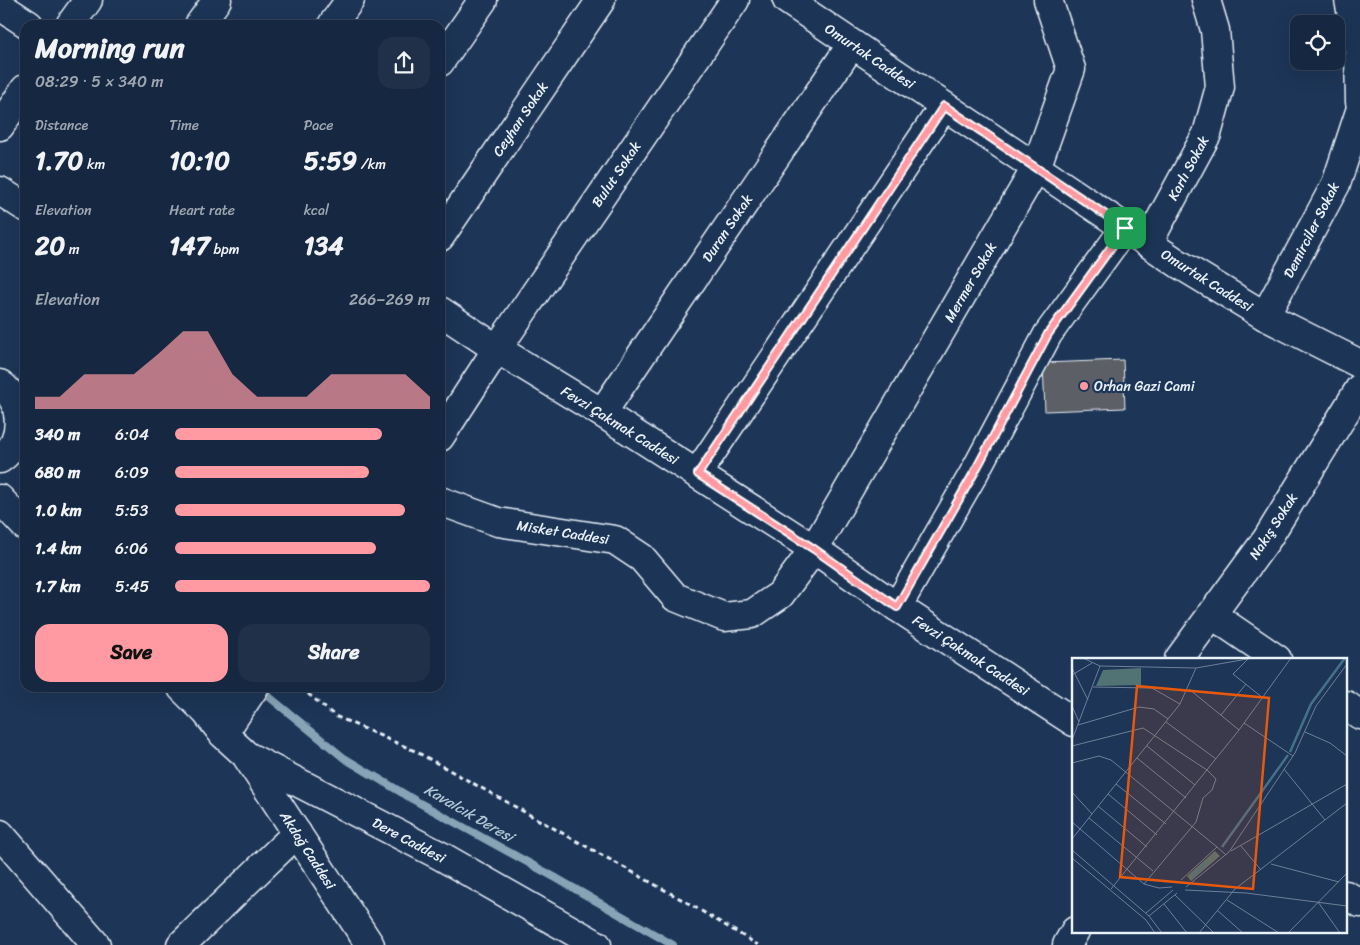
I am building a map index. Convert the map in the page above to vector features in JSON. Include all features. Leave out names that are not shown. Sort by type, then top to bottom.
[{"type":"street","points":[[74,20],[88,0]]},
{"type":"street","points":[[203,20],[217,0]]},
{"type":"street","points":[[336,20],[350,0]]},
{"type":"street","points":[[445,55],[483,0]]},
{"type":"street","name":"Ceyhan Sokak","points":[[445,230],[601,0]]},
{"type":"street","name":"Bulut Sokak","points":[[445,429],[497,349],[735,0]]},
{"type":"street","name":"Omurtak Caddesi","points":[[787,0],[1179,264],[1266,316],[1360,364]]},
{"type":"street","name":"Mermer Sokak","points":[[814,549],[1036,168],[1071,69],[1048,0]]},
{"type":"street","name":"Karlı Sokak","points":[[1148,243],[1207,134],[1220,87],[1215,30],[1206,0]]},
{"type":"street","points":[[1348,0],[1359,53],[1360,102]]},
{"type":"street","points":[[0,6],[21,20]]},
{"type":"street","name":"Duran Sokak","points":[[602,413],[852,44]]},
{"type":"street","points":[[0,126],[20,97]]},
{"type":"street","points":[[698,474],[944,106]]},
{"type":"street","name":"Demirciler Sokak","points":[[1266,316],[1336,184],[1360,112]]},
{"type":"street","points":[[0,191],[20,204]]},
{"type":"street","points":[[897,607],[974,473],[1048,334],[1125,228]]},
{"type":"street","name":"Fevzi Çakmak Caddesi","points":[[445,314],[814,549],[897,607],[1072,721]]},
{"type":"street","points":[[0,384],[14,400],[20,420]]},
{"type":"street","name":"Nakış Sokak","points":[[1180,658],[1267,539],[1360,388]]},
{"type":"street","points":[[0,459],[14,445],[20,435]]},
{"type":"street","points":[[0,499],[20,521]]},
{"type":"street","name":"Misket Caddesi","points":[[445,503],[498,522],[615,540],[642,558],[675,597],[724,617],[752,614],[780,595],[814,549]]},
{"type":"street","points":[[1211,614],[1276,658]]},
{"type":"street","name":"Dere Caddesi","points":[[186,692],[206,712],[223,734],[247,756],[441,856],[597,945]]},
{"type":"street","points":[[206,712],[223,692]]},
{"type":"street","points":[[223,734],[251,692]]},
{"type":"street","points":[[1348,706],[1360,715]]},
{"type":"street","name":"Akdağ Caddesi","points":[[247,756],[370,945]]},
{"type":"street","points":[[181,945],[297,833]]},
{"type":"street","points":[[0,834],[96,945]]},
{"type":"street","points":[[1067,945],[1074,932]]},
{"type":"path","points":[[306,692],[336,716],[415,751],[688,903],[758,945]]},
{"type":"building","name":"Orhan Gazi Cami","points":[[1123,360],[1125,408],[1045,411],[1043,363]]},
{"type":"waterway","name":"Kavalcık Deresi","points":[[263,692],[344,758],[416,801],[673,945]]},
{"type":"place","name":"Orhan Gazi Cami","points":[[1084,386]]},
{"type":"route","points":[[944,106],[1125,228],[1048,334],[974,473],[897,607],[814,549],[698,474],[944,106]]}]
